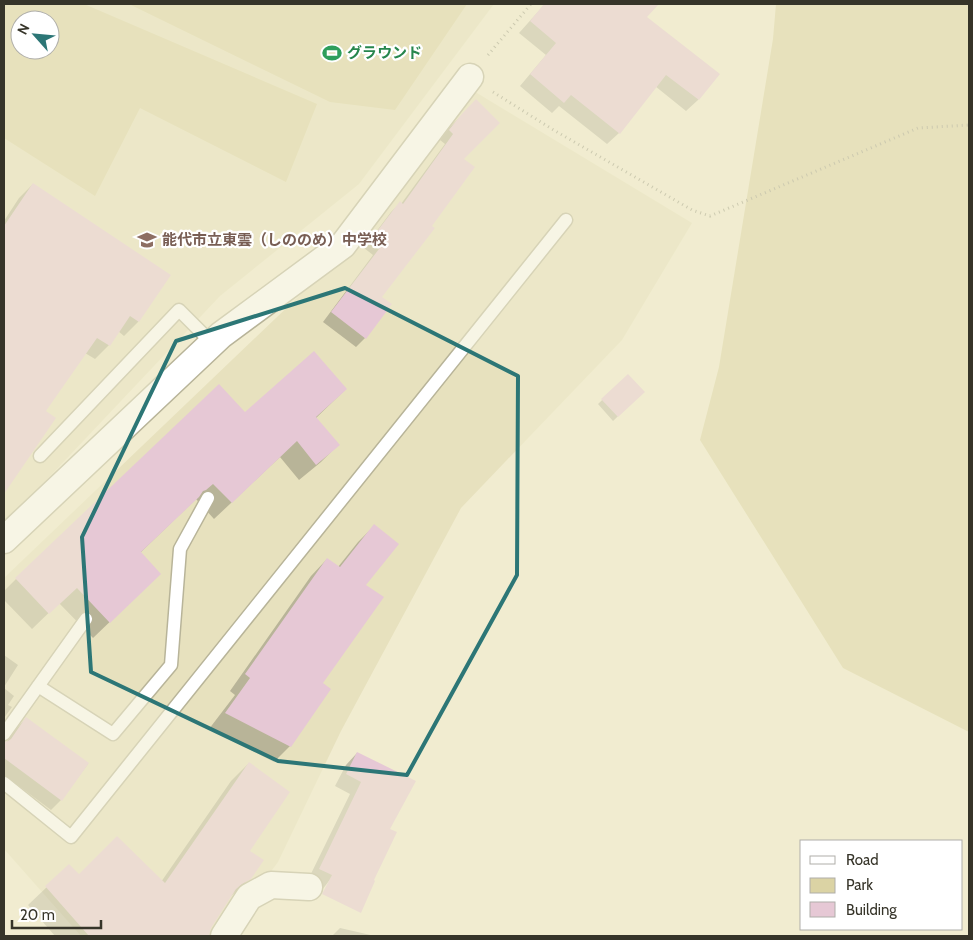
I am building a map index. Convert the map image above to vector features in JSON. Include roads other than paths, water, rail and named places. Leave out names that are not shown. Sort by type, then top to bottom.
[{"type":"street","points":[[4,540],[221,335],[343,245],[470,77]]},
{"type":"street","points":[[224,936],[249,897],[271,885],[309,887]]},
{"type":"lane","points":[[4,783],[70,837],[566,220]]},
{"type":"lane","points":[[40,456],[179,310],[212,343]]},
{"type":"lane","points":[[38,686],[113,734],[171,665],[180,550],[208,498]]},
{"type":"lane","points":[[4,734],[86,619]]},
{"type":"place","name":"グラウンド","points":[[332,53]]},
{"type":"place","name":"能代市立東雲（しののめ）中学校","points":[[147,240]]}]
